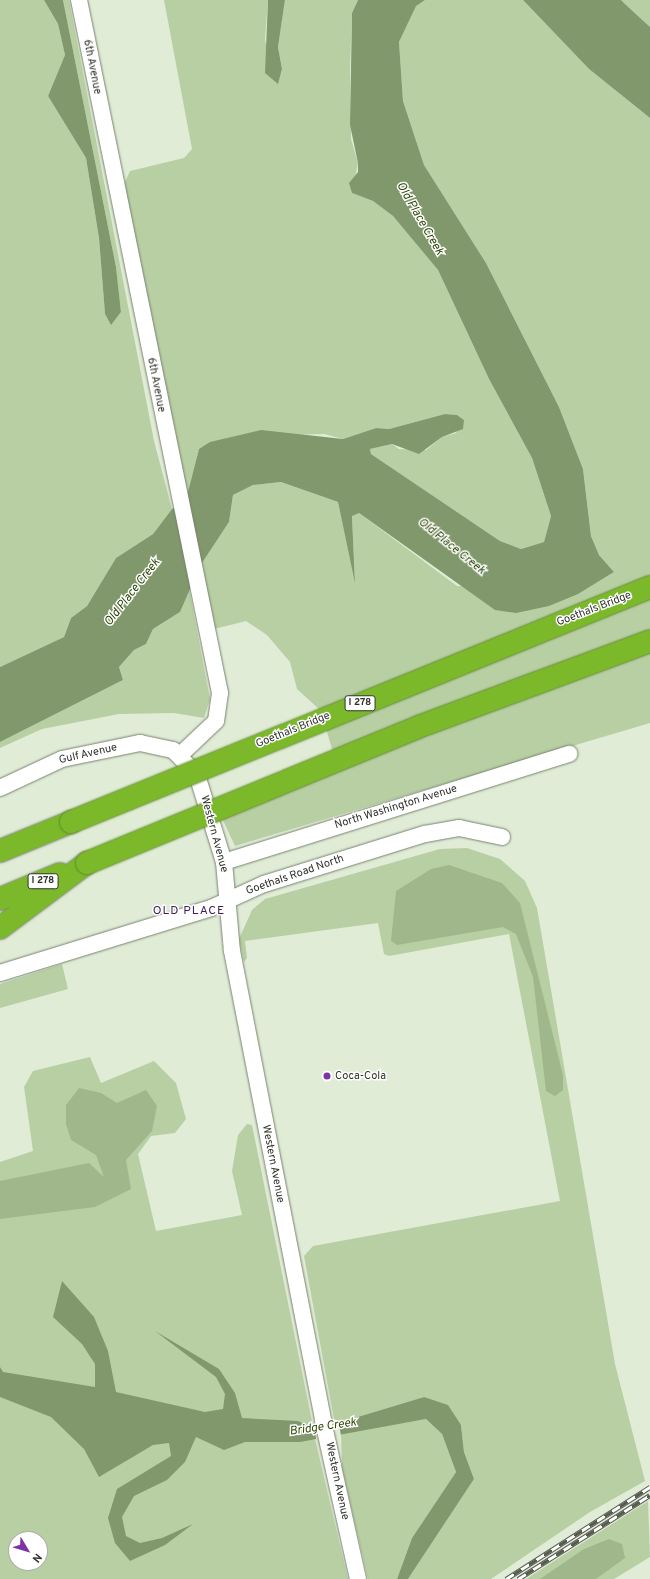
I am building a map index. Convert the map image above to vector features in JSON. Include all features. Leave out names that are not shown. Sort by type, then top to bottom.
[{"type":"highway","name":"Goethals Bridge","points":[[0,851],[650,587]]},
{"type":"highway","name":"I 278","points":[[0,899],[418,727],[650,641]]},
{"type":"highway","points":[[0,928],[87,863]]},
{"type":"street","name":"6th Avenue","points":[[78,0],[198,596],[220,693],[220,708],[216,721],[180,755]]},
{"type":"street","name":"Gulf Avenue","points":[[0,788],[48,764],[90,751],[140,743],[166,747],[180,755]]},
{"type":"street","name":"North Washington Avenue","points":[[224,862],[569,754]]},
{"type":"street","name":"Western Avenue","points":[[180,755],[197,775],[224,862],[229,899],[232,951],[323,1421],[358,1579]]},
{"type":"street","name":"Goethals Road North","points":[[0,973],[229,899],[264,884],[442,830],[469,829],[502,837]]},
{"type":"shaded area","points":[[0,0],[44,0],[58,24],[65,55],[48,96],[86,158],[99,238],[105,314],[111,324],[121,312],[116,267],[63,0],[69,0],[154,441],[172,509],[153,534],[116,558],[87,606],[71,618],[64,637],[0,667]]},
{"type":"shaded area","points":[[164,0],[268,0],[265,40],[278,83],[282,69],[278,47],[285,0],[358,0],[352,13],[350,71],[351,139],[358,163],[352,193],[373,201],[393,216],[438,270],[489,379],[532,458],[551,516],[544,542],[521,549],[500,541],[371,454],[370,449],[392,444],[399,449],[426,450],[442,437],[456,433],[464,420],[457,415],[445,414],[389,429],[376,428],[343,439],[324,434],[289,435],[199,449],[187,500],[124,184],[130,171],[184,158],[192,149]]},
{"type":"shaded area","points":[[425,0],[523,0],[589,69],[650,118],[650,723],[235,846],[221,816],[338,770],[321,711],[297,689],[290,662],[267,635],[246,621],[214,629],[200,566],[229,522],[233,495],[253,485],[281,482],[338,502],[355,580],[352,515],[359,513],[457,586],[586,589],[614,572],[599,555],[591,536],[583,469],[559,407],[486,263],[424,165],[403,101],[399,42],[416,5]]},
{"type":"shaded area","points":[[621,0],[650,0],[650,27],[625,4]]},
{"type":"shaded area","points":[[189,588],[210,699],[204,718],[174,713],[119,714],[42,729],[0,748],[0,742],[123,680],[119,667],[134,650],[146,644],[153,629],[180,612]]},
{"type":"shaded area","points":[[467,848],[500,859],[525,881],[537,908],[615,1364],[645,1481],[590,1512],[491,1579],[408,1579],[474,1479],[464,1452],[461,1425],[424,1397],[341,1422],[334,1419],[304,1256],[313,1246],[560,1201],[509,934],[389,956],[384,954],[378,923],[245,941],[247,958],[244,962],[239,939],[252,910],[265,899],[440,849]]},
{"type":"shaded area","points":[[449,865],[502,883],[520,903],[563,1075],[563,1090],[555,1096],[546,1091],[533,977],[516,934],[503,927],[397,945],[391,941],[396,891],[431,869]]},
{"type":"shaded area","points":[[62,964],[68,989],[0,1008],[0,984]]},
{"type":"shaded area","points":[[90,1057],[101,1083],[154,1061],[176,1083],[186,1119],[175,1133],[151,1136],[138,1154],[156,1231],[242,1215],[232,1171],[238,1135],[247,1124],[252,1125],[313,1426],[304,1424],[308,1440],[315,1439],[348,1579],[0,1579],[0,1162],[33,1151],[24,1087],[33,1071]]},
{"type":"shaded area","points":[[79,1088],[101,1093],[117,1103],[146,1090],[157,1106],[152,1131],[126,1160],[131,1189],[95,1207],[0,1219],[0,1181],[89,1163],[104,1177],[96,1155],[71,1140],[66,1124],[66,1105]]},
{"type":"shaded area","points":[[426,1419],[442,1434],[456,1472],[412,1538],[397,1579],[368,1579],[342,1468],[341,1433]]},
{"type":"shaded area","points":[[648,1501],[650,1557],[614,1579],[526,1579]]},
{"type":"shaded area","points":[[609,1539],[622,1544],[625,1558],[596,1579],[540,1579],[584,1549]]},
{"type":"water","points":[[44,0],[63,0],[116,267],[121,312],[111,325],[105,314],[99,238],[86,158],[48,96],[65,55],[58,24]]},
{"type":"water","points":[[268,0],[285,0],[278,47],[282,69],[278,84],[265,73]]},
{"type":"water","name":"Old Place Creek","points":[[358,0],[425,0],[416,6],[399,42],[403,101],[424,165],[486,263],[559,407],[583,469],[591,536],[599,555],[614,572],[578,594],[549,606],[516,613],[495,610],[359,513],[352,516],[355,583],[338,502],[281,482],[253,485],[233,495],[229,522],[200,566],[180,612],[153,629],[146,644],[134,650],[119,667],[123,680],[0,742],[0,667],[64,637],[71,618],[87,606],[116,558],[153,534],[172,509],[186,500],[199,449],[210,442],[261,430],[343,439],[376,428],[389,429],[445,414],[457,415],[464,420],[463,429],[442,437],[419,454],[392,444],[370,449],[371,454],[500,541],[521,549],[544,542],[551,516],[532,458],[489,379],[438,270],[393,216],[373,201],[352,193],[349,183],[358,172],[358,163],[350,125],[352,13]]},
{"type":"water","points":[[523,0],[621,0],[650,27],[650,118],[589,69]]},
{"type":"water","name":"Bridge Creek","points":[[62,1281],[94,1317],[108,1351],[116,1392],[205,1412],[223,1409],[225,1394],[216,1377],[155,1331],[219,1369],[235,1393],[242,1418],[298,1421],[309,1426],[341,1422],[424,1397],[448,1405],[461,1425],[464,1452],[474,1479],[408,1579],[397,1579],[412,1538],[456,1472],[442,1434],[426,1419],[300,1442],[245,1442],[224,1450],[196,1437],[185,1462],[167,1480],[134,1496],[122,1517],[126,1536],[140,1543],[162,1538],[193,1524],[165,1545],[130,1561],[115,1543],[108,1518],[117,1489],[171,1456],[169,1443],[153,1445],[99,1477],[84,1449],[51,1417],[0,1397],[0,1367],[3,1372],[95,1387],[95,1364],[82,1344],[53,1317]]},
{"type":"pier","points":[[338,1420],[341,1435],[316,1439],[313,1425]]},
{"type":"railway","points":[[506,1579],[650,1487]]},
{"type":"railway","points":[[518,1579],[650,1495]]},
{"type":"place","name":"Coca-Cola","points":[[327,1076]]},
{"type":"district","name":"OLD PLACE","points":[[189,912]]}]
